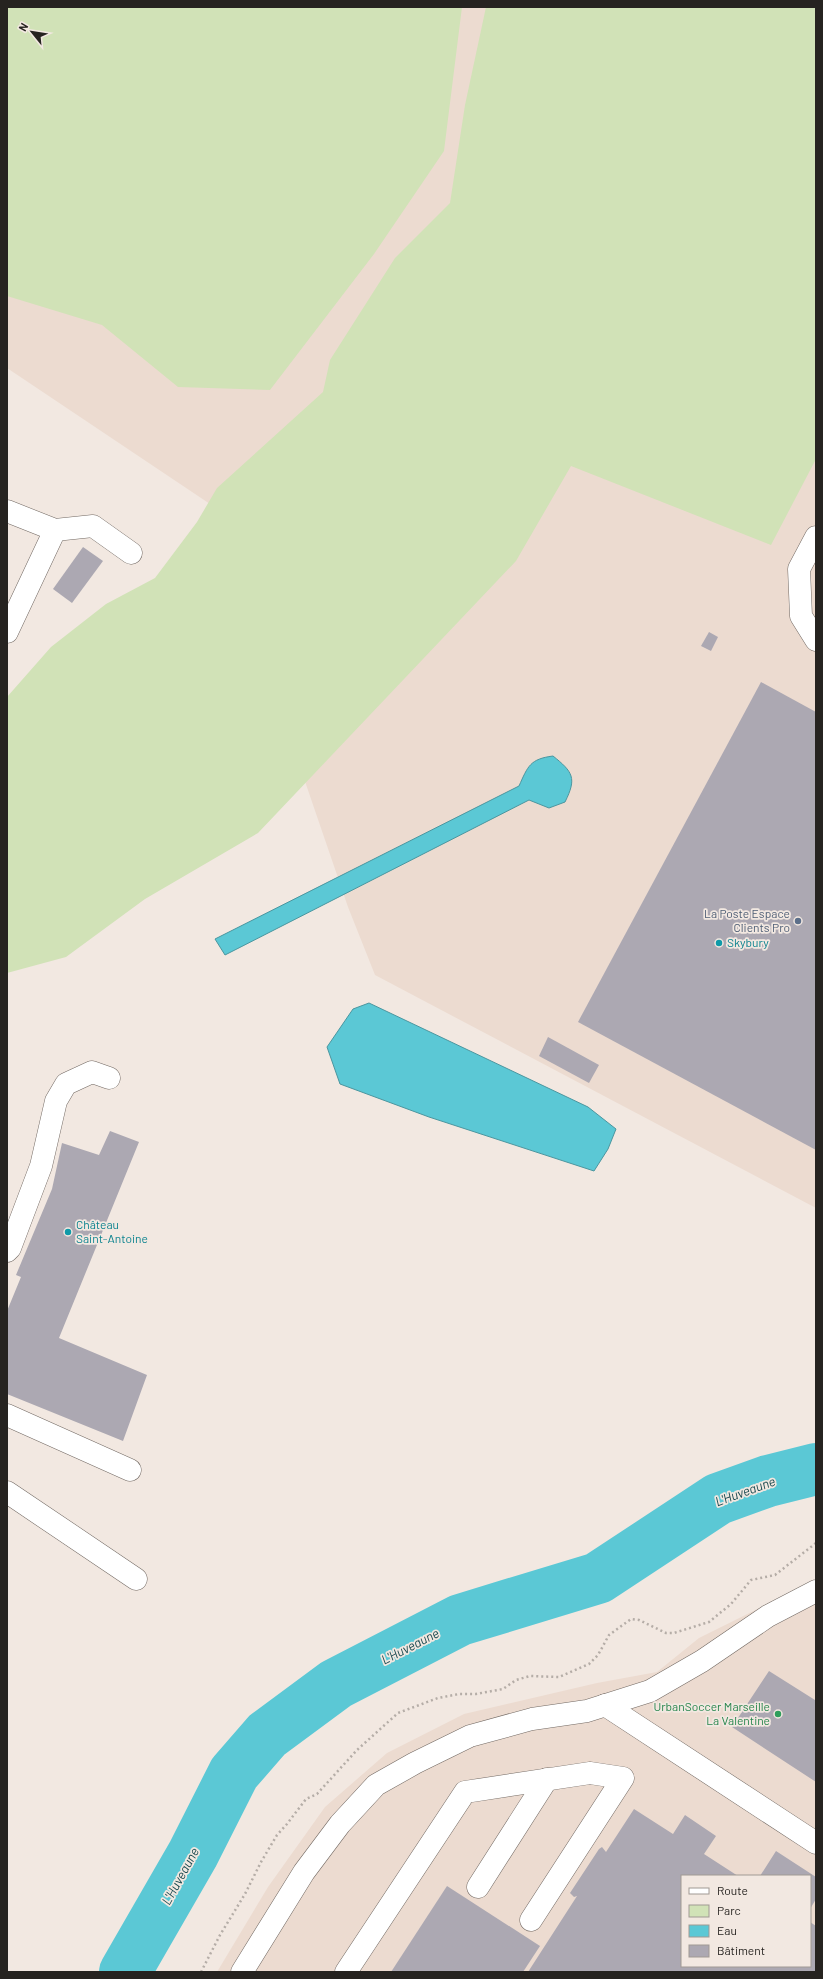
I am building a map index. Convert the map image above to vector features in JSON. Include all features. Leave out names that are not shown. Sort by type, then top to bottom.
[{"type":"street","points":[[7,511],[55,530],[92,526],[131,553]]},
{"type":"street","points":[[7,632],[55,530]]},
{"type":"street","points":[[816,537],[799,569],[801,616],[816,640]]},
{"type":"street","points":[[7,1251],[10,1248],[28,1203],[41,1166],[56,1101],[66,1084],[92,1072],[109,1078]]},
{"type":"street","points":[[7,1415],[130,1470]]},
{"type":"street","points":[[7,1492],[136,1579]]},
{"type":"street","points":[[242,1972],[304,1872],[340,1824],[376,1785],[415,1763],[470,1736],[532,1719],[587,1711],[650,1690],[702,1661],[768,1616],[816,1591]]},
{"type":"street","points":[[605,1705],[816,1843]]},
{"type":"street","points":[[346,1972],[465,1792],[547,1778],[590,1773],[623,1778],[531,1920]]},
{"type":"street","points":[[478,1887],[547,1778]]},
{"type":"shaded area","points":[[7,7],[816,7],[816,1208],[375,975],[348,907],[210,504],[7,368]]},
{"type":"shaded area","points":[[816,1580],[816,1972],[217,1972],[268,1887],[325,1807],[387,1753],[464,1714],[597,1683],[657,1672],[699,1638]]},
{"type":"green space","points":[[7,7],[462,7],[444,151],[374,254],[270,390],[178,387],[102,325],[7,296]]},
{"type":"green space","points":[[486,7],[816,7],[816,459],[771,545],[571,466],[516,561],[258,833],[145,899],[66,957],[7,973],[7,697],[51,647],[106,604],[155,578],[197,522],[217,488],[323,392],[330,360],[395,258],[450,203],[465,105]]},
{"type":"water","points":[[553,756],[569,771],[571,776],[571,787],[565,802],[549,808],[529,800],[225,955],[215,939],[519,786],[525,773],[531,765],[539,759]]},
{"type":"water","points":[[369,1003],[588,1107],[616,1129],[608,1149],[594,1171],[429,1117],[340,1084],[327,1047],[353,1009]]},
{"type":"building","points":[[83,547],[103,561],[72,603],[53,589]]},
{"type":"building","points":[[709,632],[718,637],[711,651],[701,646]]},
{"type":"building","name":"Skybury","points":[[761,682],[816,712],[816,1150],[578,1022]]},
{"type":"building","points":[[548,1037],[599,1065],[589,1083],[539,1056]]},
{"type":"building","points":[[110,1131],[139,1142],[59,1338],[147,1375],[123,1441],[7,1394],[7,1311],[21,1277],[16,1275],[52,1189],[62,1143],[99,1155]]},
{"type":"building","name":"UrbanSoccer Marseille La Valentine","points":[[769,1671],[815,1700],[816,1698],[816,1782],[732,1727]]},
{"type":"building","points":[[634,1809],[673,1834],[685,1815],[716,1836],[704,1854],[736,1875],[681,1875],[681,1967],[811,1967],[811,1923],[816,1926],[816,1972],[528,1972],[577,1896],[574,1897],[570,1893],[599,1849],[602,1847],[606,1852]]},
{"type":"building","points":[[776,1851],[816,1877],[816,1899],[811,1907],[811,1875],[761,1875]]},
{"type":"building","points":[[447,1886],[540,1946],[523,1972],[391,1972]]},
{"type":"waterway","name":"L'Huveaune","points":[[125,1972],[193,1854],[234,1773],[267,1735],[336,1684],[460,1620],[598,1578],[718,1499],[768,1481],[816,1469]]},
{"type":"place","name":"La Poste Espace Clients Pro","points":[[798,921]]},
{"type":"place","name":"Skybury","points":[[719,943]]},
{"type":"place","name":"Château Saint-Antoine","points":[[68,1232]]},
{"type":"place","name":"UrbanSoccer Marseille La Valentine","points":[[778,1714]]}]
